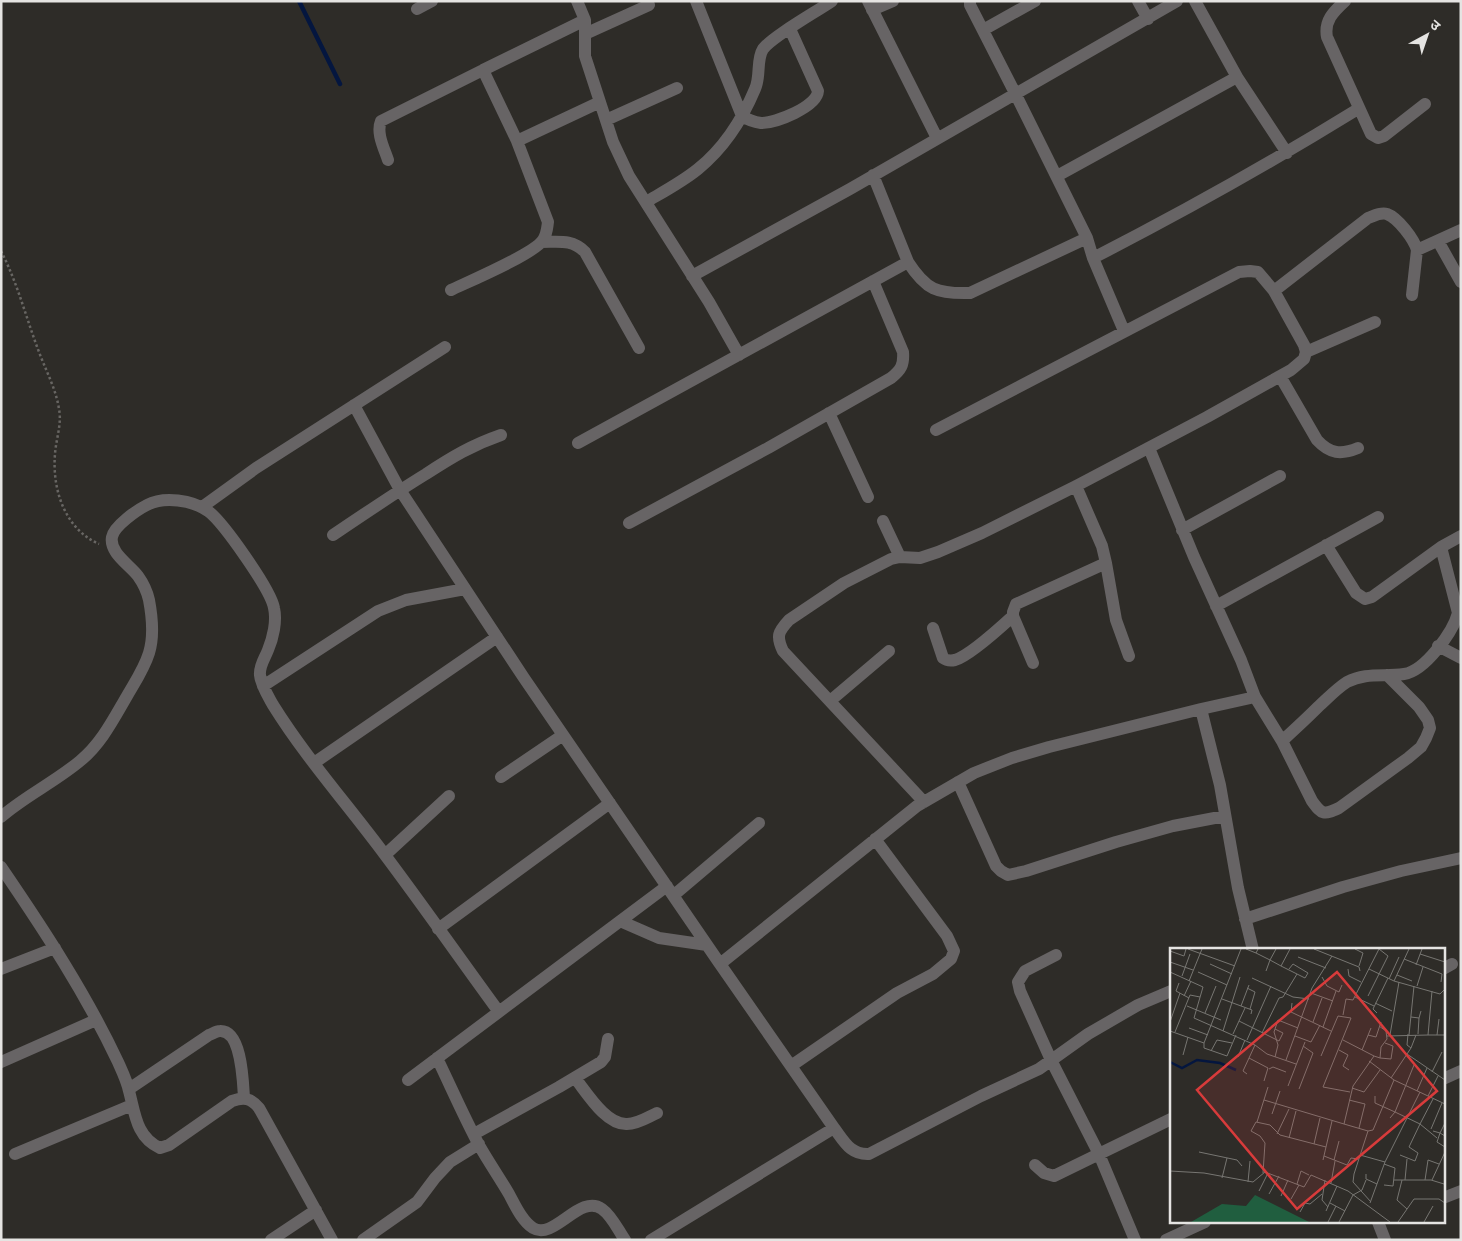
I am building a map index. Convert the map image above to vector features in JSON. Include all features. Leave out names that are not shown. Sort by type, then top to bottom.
[{"type":"street","points":[[417,9],[432,1]]},
{"type":"street","points":[[577,1],[585,20],[585,56],[613,142],[629,176],[709,302],[739,355]]},
{"type":"street","points":[[696,1],[742,116],[749,120],[761,123],[779,119],[808,105],[818,95],[818,90],[790,29]]},
{"type":"street","points":[[646,202],[697,170],[725,142],[742,116],[756,87],[760,75],[760,54],[768,43],[832,1]]},
{"type":"street","points":[[893,1],[870,5],[937,138]]},
{"type":"street","points":[[970,1],[970,5],[1087,238],[1093,258],[1124,331]]},
{"type":"street","points":[[983,30],[1035,1]]},
{"type":"street","points":[[1138,1],[1148,19]]},
{"type":"street","points":[[692,276],[1148,19],[1176,1]]},
{"type":"street","points":[[1195,1],[1237,77],[1286,153]]},
{"type":"street","points":[[1345,1],[1332,13],[1326,29],[1327,37],[1370,134],[1378,138],[1384,136],[1425,104]]},
{"type":"street","points":[[585,34],[649,5]]},
{"type":"street","points":[[388,160],[380,135],[379,123],[381,121],[585,20]]},
{"type":"street","points":[[452,290],[529,252],[542,242],[547,232],[548,222],[517,141],[483,70]]},
{"type":"street","points":[[1057,176],[1237,77]]},
{"type":"street","points":[[606,120],[677,88]]},
{"type":"street","points":[[517,141],[600,102]]},
{"type":"street","points":[[1093,258],[1165,221],[1286,153],[1358,109]]},
{"type":"street","points":[[873,175],[908,262],[916,275],[929,287],[940,292],[951,294],[970,293],[1087,238]]},
{"type":"street","points":[[1274,291],[1368,218],[1379,213],[1386,214],[1392,218],[1411,236],[1418,250],[1412,295]]},
{"type":"street","points":[[1418,250],[1461,230]]},
{"type":"street","points":[[1438,241],[1461,282]]},
{"type":"street","points":[[542,242],[570,242],[578,245],[585,252],[640,348]]},
{"type":"street","points":[[578,443],[908,262]]},
{"type":"street","points":[[920,804],[830,701],[783,652],[778,634],[782,627],[789,620],[844,583],[891,560],[900,557],[913,559],[938,552],[990,529],[1149,448],[1291,370],[1304,359],[1306,352],[1301,338],[1274,291],[1258,272],[1239,272],[936,430]]},
{"type":"street","points":[[629,522],[829,414],[900,371],[904,362],[903,352],[873,281]]},
{"type":"street","points":[[1306,352],[1375,322]]},
{"type":"street","points":[[202,507],[256,468],[445,347]]},
{"type":"street","points":[[1280,376],[1317,440],[1325,448],[1337,452],[1347,452],[1358,448]]},
{"type":"street","points":[[354,404],[400,490],[497,637],[720,964],[834,1128],[854,1152],[869,1154],[981,1096],[1039,1069],[1088,1034],[1138,1004],[1170,990]]},
{"type":"street","points":[[829,414],[868,497]]},
{"type":"street","points":[[333,535],[463,450],[501,435]]},
{"type":"street","points":[[1149,448],[1182,530],[1241,660],[1255,697],[1282,741],[1312,801],[1323,813],[1328,814],[1339,808],[1408,758],[1421,747],[1426,738],[1430,728],[1428,720],[1419,707],[1387,674]]},
{"type":"street","points":[[1182,530],[1280,476]]},
{"type":"street","points":[[1076,486],[1102,546],[1116,620],[1129,656]]},
{"type":"street","points":[[1,817],[66,772],[95,748],[141,672],[149,652],[152,635],[150,604],[147,591],[137,575],[118,555],[113,546],[111,539],[115,531],[140,509],[153,502],[166,500],[202,507],[211,513],[247,559],[268,592],[275,609],[274,628],[269,648],[260,667],[263,686],[272,704],[499,1012]]},
{"type":"street","points":[[1216,606],[1378,517]]},
{"type":"street","points":[[883,521],[900,557]]},
{"type":"street","points":[[1326,545],[1354,590],[1365,599],[1372,597],[1441,547],[1461,536]]},
{"type":"street","points":[[1282,741],[1347,683],[1372,675],[1410,673],[1421,666],[1438,646],[1456,621],[1458,613],[1441,547]]},
{"type":"street","points":[[1032,663],[1013,616],[1014,608],[1020,601],[1106,563]]},
{"type":"street","points":[[263,686],[378,611],[406,600],[465,588]]},
{"type":"street","points":[[933,628],[944,658],[946,661],[952,661],[959,659],[1013,616]]},
{"type":"street","points":[[314,763],[497,637]]},
{"type":"street","points":[[1438,646],[1461,657]]},
{"type":"street","points":[[830,701],[889,651]]},
{"type":"street","points":[[720,964],[905,815],[958,782],[1012,758],[1201,709],[1255,697]]},
{"type":"street","points":[[1201,709],[1220,785],[1245,920],[1252,948]]},
{"type":"street","points":[[501,777],[563,735]]},
{"type":"street","points":[[958,782],[996,866],[1008,874],[1173,826],[1225,816]]},
{"type":"street","points":[[385,855],[448,796]]},
{"type":"street","points":[[438,928],[610,803]]},
{"type":"street","points":[[408,1080],[620,921],[670,891],[759,823]]},
{"type":"street","points":[[791,1066],[897,993],[933,974],[951,959],[954,952],[947,936],[875,839]]},
{"type":"street","points":[[1245,920],[1343,887],[1401,871],[1461,858]]},
{"type":"street","points":[[3,874],[55,948],[96,1020],[119,1064],[129,1089],[138,1126],[145,1137],[152,1144],[160,1148],[169,1145],[232,1101],[244,1098],[255,1102],[332,1240]]},
{"type":"street","points":[[620,921],[659,938],[707,945]]},
{"type":"street","points":[[1,969],[55,948]]},
{"type":"street","points":[[1056,955],[1026,971],[1018,982],[1020,991],[1051,1060],[1099,1154],[1135,1240]]},
{"type":"street","points":[[1,1062],[96,1020]]},
{"type":"street","points":[[129,1089],[219,1030],[231,1036],[236,1044],[240,1060],[244,1098]]},
{"type":"street","points":[[364,1240],[418,1202],[435,1178],[476,1139],[600,1062],[605,1057],[608,1039]]},
{"type":"street","points":[[437,1058],[476,1139],[518,1209],[533,1228],[539,1230],[546,1229],[583,1207],[591,1205],[600,1207],[606,1212],[625,1240]]},
{"type":"street","points":[[1444,1079],[1461,1071]]},
{"type":"street","points":[[575,1078],[602,1112],[612,1120],[628,1124],[638,1122],[657,1113]]},
{"type":"street","points":[[15,1154],[132,1105]]},
{"type":"street","points":[[1035,1165],[1044,1172],[1054,1176],[1170,1119]]},
{"type":"street","points":[[658,1238],[834,1128]]},
{"type":"street","points":[[1444,1198],[1461,1191]]},
{"type":"street","points":[[271,1240],[316,1210]]},
{"type":"street","points":[[1166,1240],[1201,1224]]},
{"type":"street","points":[[1381,1224],[1386,1240]]},
{"type":"path","points":[[1,252],[20,295],[60,410],[54,472],[61,502],[68,517],[87,538],[102,546],[113,546]]},
{"type":"waterway","points":[[299,1],[340,84]]}]
